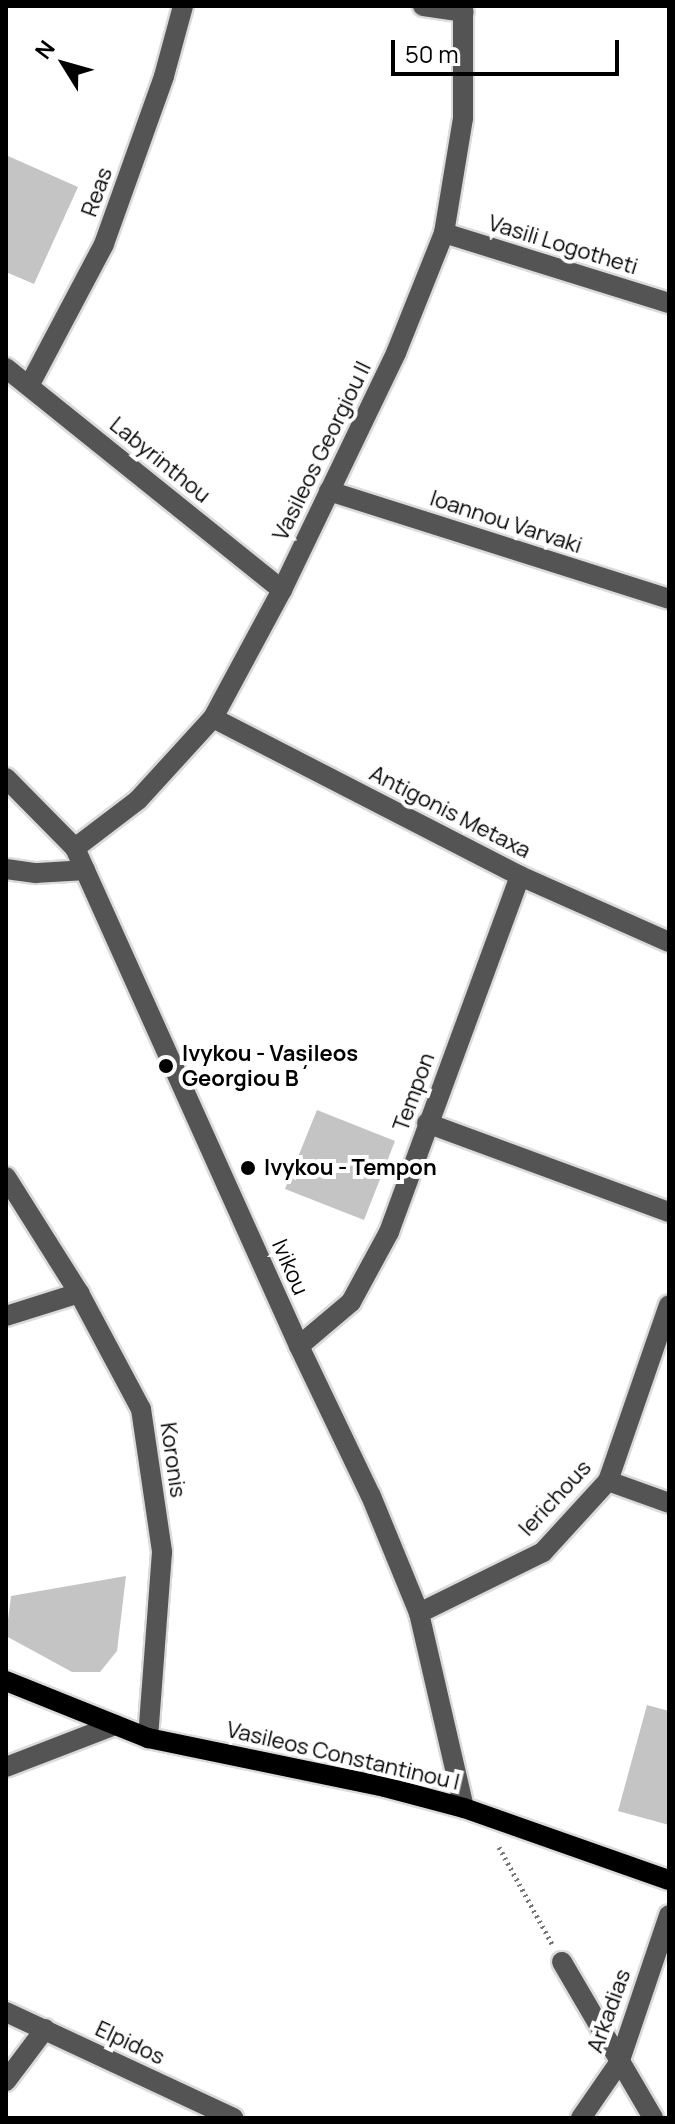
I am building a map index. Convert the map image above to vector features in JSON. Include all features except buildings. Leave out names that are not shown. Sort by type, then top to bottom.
[{"type":"main road","name":"Vasileos Constantinou I","points":[[6,1681],[148,1738],[385,1787],[472,1810],[669,1880]]},
{"type":"street","name":"Reas","points":[[30,384],[104,244],[164,76],[183,6]]},
{"type":"street","points":[[423,6],[464,9]]},
{"type":"street","name":"Vasileos Georgiou II","points":[[75,848],[138,800],[213,718],[282,590],[396,353],[444,233],[463,118],[464,9]]},
{"type":"street","name":"Vasili Logotheti","points":[[444,233],[669,303]]},
{"type":"street","name":"Labyrinthou","points":[[6,368],[30,384],[282,590]]},
{"type":"street","name":"Ioannou Varvaki","points":[[329,491],[669,599]]},
{"type":"street","name":"Antigonis Metaxa","points":[[213,718],[520,876],[669,942]]},
{"type":"street","name":"Ivikou","points":[[6,778],[75,848],[299,1346],[371,1496],[419,1613],[472,1810]]},
{"type":"street","points":[[6,869],[36,873],[85,870]]},
{"type":"street","name":"Tempon","points":[[299,1346],[351,1302],[389,1232],[520,876]]},
{"type":"street","points":[[427,1123],[669,1212]]},
{"type":"street","name":"Koronis","points":[[6,1177],[79,1293],[141,1409],[162,1552],[148,1738]]},
{"type":"street","points":[[6,1316],[79,1293]]},
{"type":"street","name":"Ierichous","points":[[419,1613],[543,1552],[608,1481],[669,1305]]},
{"type":"street","points":[[608,1481],[669,1503]]},
{"type":"street","points":[[6,1767],[115,1725]]},
{"type":"street","name":"Arkadias","points":[[581,2118],[619,2063],[669,1915]]},
{"type":"street","points":[[562,1962],[653,2118]]},
{"type":"street","name":"Elpidos","points":[[6,2012],[233,2118]]},
{"type":"street","points":[[6,2081],[45,2029]]},
{"type":"path","points":[[472,1810],[562,1962]]},
{"type":"place","name":"Ivykou - Vasileos Georgiou B´","points":[[166,1066]]},
{"type":"place","name":"Ivykou - Tempon","points":[[248,1168]]}]
